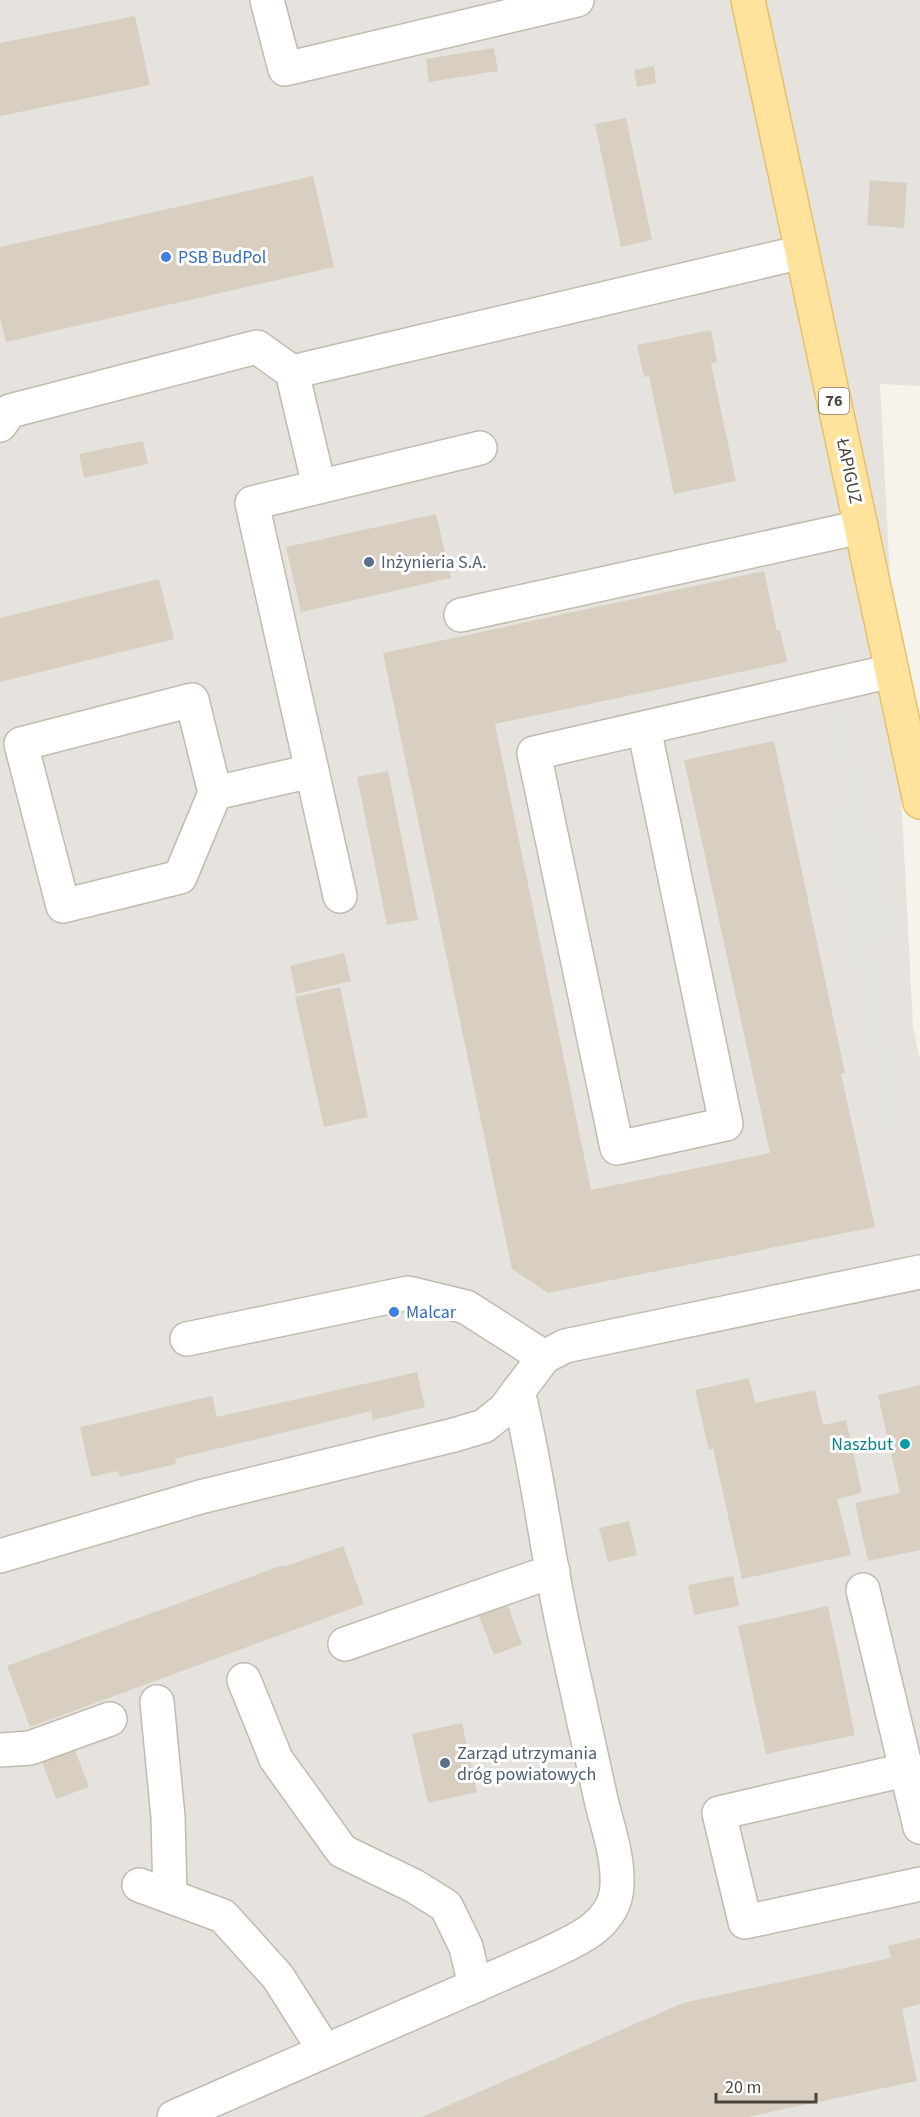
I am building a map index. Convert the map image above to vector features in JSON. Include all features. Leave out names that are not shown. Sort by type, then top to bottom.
[{"type":"main road","name":"ŁAPIGUZ","points":[[747,0],[920,802]]},
{"type":"street","points":[[267,0],[285,69],[577,0]]},
{"type":"street","points":[[292,372],[802,252]]},
{"type":"street","points":[[0,425],[10,411],[257,347],[292,372],[319,486]]},
{"type":"street","points":[[340,896],[252,503],[480,448]]},
{"type":"street","points":[[461,615],[861,527]]},
{"type":"street","points":[[644,728],[726,1124],[617,1148],[534,753],[892,670]]},
{"type":"street","points":[[192,700],[216,793],[180,877],[63,906],[21,744],[192,700]]},
{"type":"street","points":[[216,793],[312,771]]},
{"type":"street","points":[[0,1556],[200,1497],[484,1426],[505,1409],[544,1357],[566,1346],[920,1272]]},
{"type":"street","points":[[187,1339],[408,1293],[466,1306],[544,1357]]},
{"type":"street","points":[[174,2117],[475,1986],[581,1937],[599,1924],[616,1894],[613,1851],[564,1633],[530,1438],[518,1391]]},
{"type":"street","points":[[345,1644],[553,1571]]},
{"type":"street","points":[[863,1590],[920,1827]]},
{"type":"street","points":[[244,1680],[276,1759],[342,1851],[414,1886],[446,1906],[466,1947],[475,1986]]},
{"type":"street","points":[[157,1702],[168,1817],[170,1896]]},
{"type":"street","points":[[0,1750],[30,1748],[110,1719]]},
{"type":"street","points":[[905,1770],[719,1813],[745,1922],[920,1884]]},
{"type":"street","points":[[139,1885],[223,1916],[278,1977],[325,2051]]},
{"type":"shaded area","points":[[0,0],[920,0],[920,386],[880,384],[913,1026],[920,1060],[920,2117],[0,2117]]},
{"type":"shaded area","points":[[823,706],[850,707],[902,936],[875,942],[910,1128],[883,1132],[817,808],[843,801]]},
{"type":"building","points":[[135,16],[150,85],[0,116],[0,43]]},
{"type":"building","points":[[494,48],[498,71],[429,82],[426,59]]},
{"type":"building","points":[[654,66],[656,83],[637,87],[634,70]]},
{"type":"building","points":[[626,118],[652,240],[621,247],[595,124]]},
{"type":"building","name":"PSB BudPol","points":[[313,176],[334,267],[6,342],[0,317],[0,247]]},
{"type":"building","points":[[870,180],[907,183],[904,228],[867,225]]},
{"type":"building","points":[[711,330],[717,362],[711,364],[736,481],[674,494],[649,376],[644,377],[637,345]]},
{"type":"building","points":[[143,441],[148,464],[84,478],[79,454]]},
{"type":"building","name":"Inżynieria S.A.","points":[[436,514],[451,578],[301,612],[286,547]]},
{"type":"building","points":[[764,571],[777,631],[780,630],[787,662],[495,724],[591,1190],[770,1153],[684,760],[774,741],[845,1073],[841,1074],[875,1227],[548,1293],[512,1269],[383,653]]},
{"type":"building","points":[[159,579],[174,639],[0,682],[0,618]]},
{"type":"building","points":[[388,771],[418,920],[387,925],[357,777]]},
{"type":"building","points":[[344,953],[351,981],[296,994],[290,966]]},
{"type":"building","points":[[340,987],[368,1117],[324,1127],[295,997]]},
{"type":"building","points":[[417,1372],[425,1407],[373,1420],[371,1411],[175,1459],[176,1464],[120,1477],[118,1471],[91,1477],[80,1427],[212,1396],[217,1417]]},
{"type":"building","points":[[749,1378],[755,1403],[815,1390],[823,1425],[846,1420],[862,1493],[837,1499],[851,1555],[742,1579],[713,1448],[709,1450],[695,1390]]},
{"type":"building","name":"Naszbut","points":[[920,1385],[920,1550],[868,1561],[855,1503],[900,1493],[878,1395]]},
{"type":"building","points":[[629,1521],[637,1555],[608,1562],[599,1528]]},
{"type":"building","points":[[343,1546],[364,1604],[30,1727],[7,1666],[283,1565],[284,1567]]},
{"type":"building","points":[[733,1576],[739,1606],[694,1615],[688,1585]]},
{"type":"building","points":[[508,1606],[522,1644],[494,1655],[479,1616]]},
{"type":"building","points":[[828,1606],[855,1735],[766,1754],[738,1626]]},
{"type":"building","name":"Zarząd utrzymania dróg powiatowych","points":[[462,1723],[477,1792],[428,1803],[412,1734]]},
{"type":"building","points":[[75,1750],[89,1787],[56,1799],[42,1762]]},
{"type":"building","points":[[920,1938],[920,2004],[902,2009],[917,2081],[747,2117],[422,2117],[683,2003],[891,1958],[888,1946]]},
{"type":"place","name":"PSB BudPol","points":[[166,257]]},
{"type":"place","name":"Inżynieria S.A.","points":[[369,562]]},
{"type":"place","name":"Malcar","points":[[394,1312]]},
{"type":"place","name":"Naszbut","points":[[905,1444]]},
{"type":"place","name":"Zarząd utrzymania dróg powiatowych","points":[[445,1763]]}]
